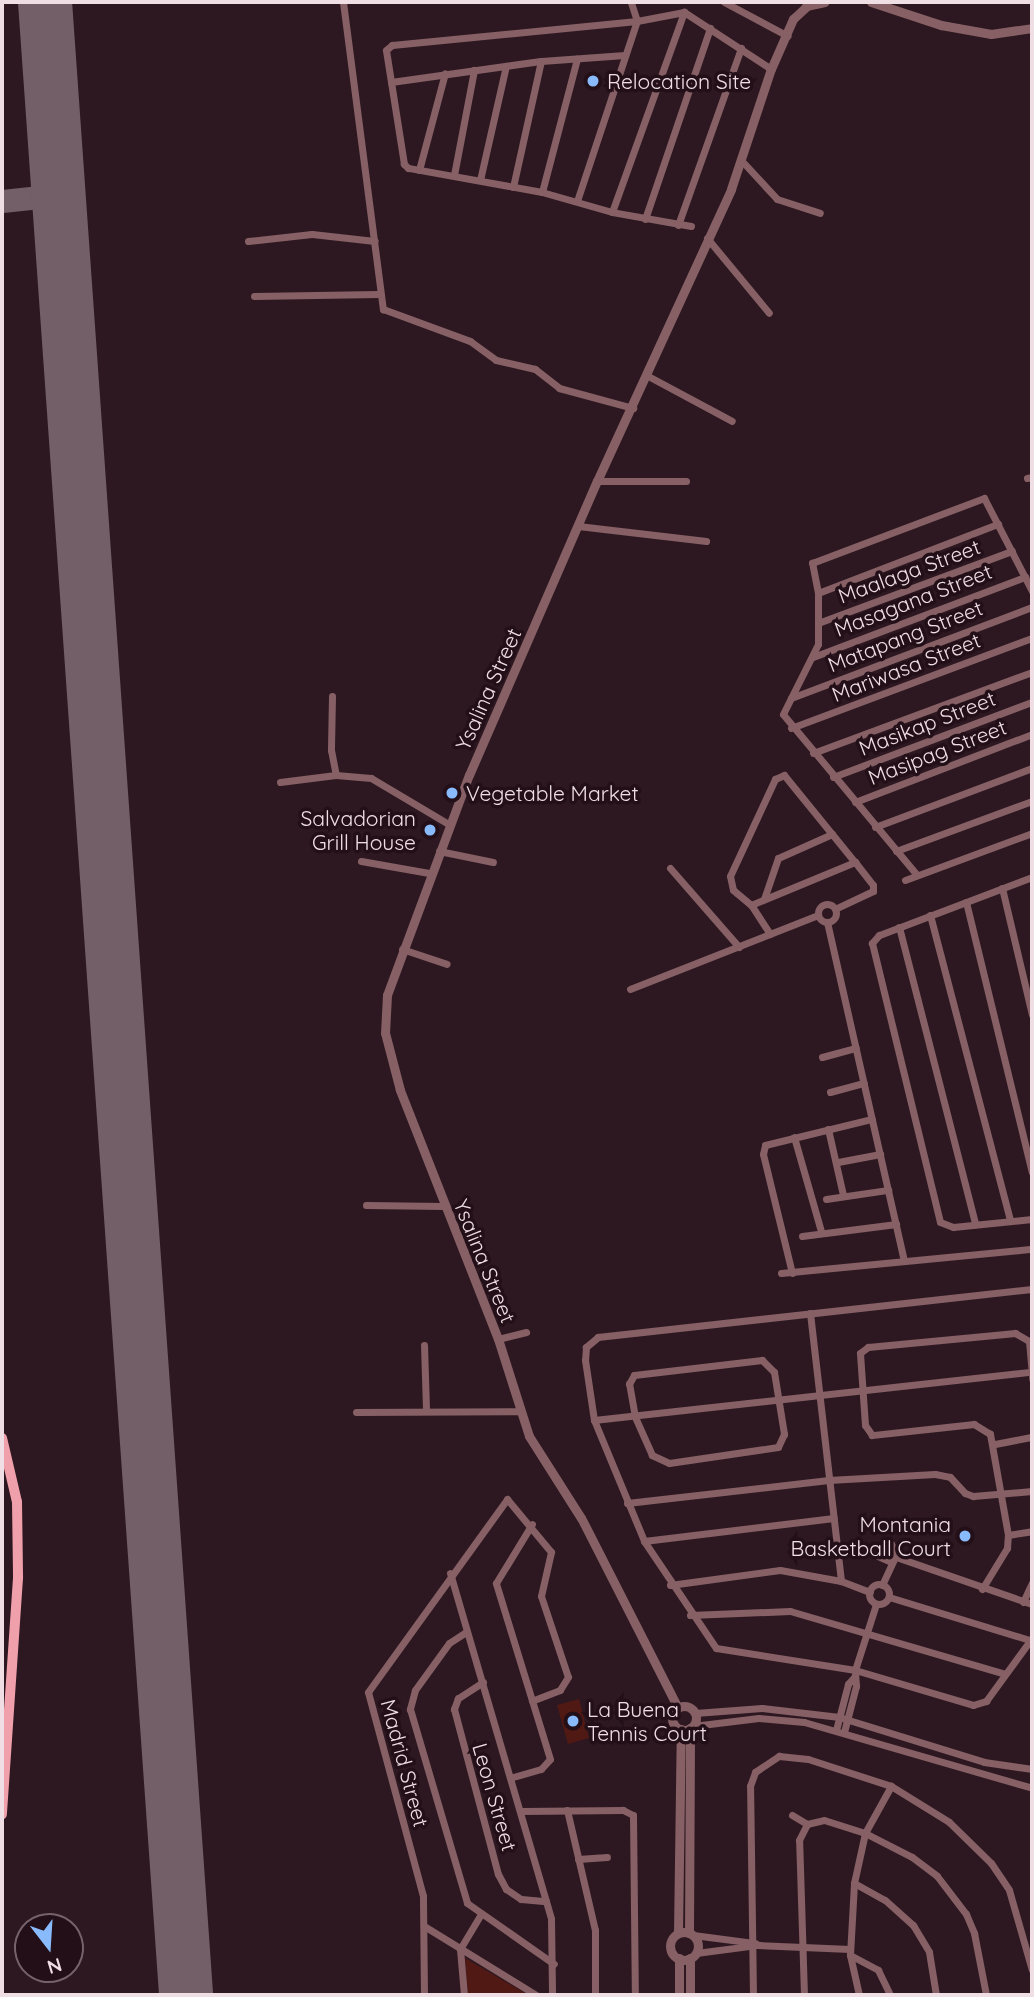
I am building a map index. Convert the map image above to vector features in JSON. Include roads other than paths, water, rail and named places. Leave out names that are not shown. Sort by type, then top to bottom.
[{"type":"main road","points":[[2,1438],[17,1502],[19,1578],[2,1815]]},
{"type":"street","points":[[343,2],[375,241],[378,293],[389,314],[460,337],[496,360],[535,369],[559,388],[634,408]]},
{"type":"street","points":[[577,201],[637,21],[631,2]]},
{"type":"street","points":[[674,2],[680,12],[710,28],[771,69]]},
{"type":"street","points":[[724,2],[788,36]]},
{"type":"street","points":[[808,4],[825,2]]},
{"type":"street","points":[[871,2],[942,25],[991,34],[1032,28]]},
{"type":"street","name":"Ysalina Street","points":[[688,1728],[672,1718],[678,1708],[581,1518],[533,1446],[498,1339],[443,1206],[400,1090],[385,1032],[387,995],[429,873],[597,481],[634,408],[741,160],[771,69],[788,36],[793,19],[808,4]]},
{"type":"street","points":[[680,12],[637,21],[391,45],[386,50],[404,164],[419,170],[542,192],[612,212],[691,226]]},
{"type":"street","points":[[612,212],[680,12]]},
{"type":"street","points":[[645,219],[710,28]]},
{"type":"street","points":[[678,225],[741,48]]},
{"type":"street","points":[[391,82],[541,61],[625,55]]},
{"type":"street","points":[[542,192],[577,59]]},
{"type":"street","points":[[513,187],[541,61]]},
{"type":"street","points":[[480,180],[506,66]]},
{"type":"street","points":[[454,176],[474,70]]},
{"type":"street","points":[[419,170],[445,73]]},
{"type":"street","points":[[741,160],[777,199],[820,213]]},
{"type":"street","points":[[248,241],[312,234],[375,241]]},
{"type":"street","points":[[707,238],[769,313]]},
{"type":"street","points":[[254,296],[378,293]]},
{"type":"street","points":[[648,376],[732,421]]},
{"type":"street","points":[[597,481],[686,481]]},
{"type":"street","points":[[917,876],[791,728],[783,714],[813,657],[818,623],[818,593],[812,563],[984,498],[1032,590]]},
{"type":"street","points":[[818,593],[998,524]]},
{"type":"street","points":[[578,526],[706,541]]},
{"type":"street","name":"Maalaga Street","points":[[818,623],[1012,551]]},
{"type":"street","name":"Masagana Street","points":[[813,657],[1025,577]]},
{"type":"street","name":"Matapang Street","points":[[790,698],[1032,607]]},
{"type":"street","name":"Mariwasa Street","points":[[791,728],[1032,638]]},
{"type":"street","points":[[813,754],[1032,672]]},
{"type":"street","points":[[332,696],[331,750],[335,775]]},
{"type":"street","name":"Masikap Street","points":[[833,777],[1032,702]]},
{"type":"street","name":"Masipag Street","points":[[855,803],[1032,734]]},
{"type":"street","points":[[875,827],[1032,768]]},
{"type":"street","points":[[280,782],[335,775],[371,778],[450,825]]},
{"type":"street","points":[[630,989],[739,947],[818,915],[824,905],[835,909],[873,891],[873,885],[784,775],[775,779],[730,876],[733,890],[751,905],[770,934]]},
{"type":"street","points":[[896,851],[1032,801]]},
{"type":"street","points":[[905,880],[1032,833]]},
{"type":"street","points":[[764,899],[778,858],[832,834]]},
{"type":"street","points":[[439,851],[493,862]]},
{"type":"street","points":[[361,861],[429,873]]},
{"type":"street","points":[[751,905],[855,862]]},
{"type":"street","points":[[670,868],[739,947]]},
{"type":"street","points":[[1032,877],[879,935],[872,943],[937,1214],[943,1226],[1032,1219]]},
{"type":"street","points":[[1002,888],[1032,1015]]},
{"type":"street","points":[[966,902],[1032,1172]]},
{"type":"street","points":[[827,922],[835,918],[835,909]]},
{"type":"street","points":[[818,915],[827,922],[904,1260]]},
{"type":"street","points":[[930,915],[1010,1220]]},
{"type":"street","points":[[899,927],[975,1224]]},
{"type":"street","points":[[402,949],[447,964]]},
{"type":"street","points":[[822,1056],[856,1048]]},
{"type":"street","points":[[830,1092],[864,1083]]},
{"type":"street","points":[[792,1273],[763,1154],[770,1143],[872,1119]]},
{"type":"street","points":[[828,1129],[838,1162],[843,1195]]},
{"type":"street","points":[[794,1137],[821,1231]]},
{"type":"street","points":[[838,1162],[880,1154]]},
{"type":"street","points":[[826,1199],[888,1190]]},
{"type":"street","points":[[366,1205],[443,1206]]},
{"type":"street","points":[[802,1236],[821,1231],[896,1224]]},
{"type":"street","points":[[780,1273],[1032,1249]]},
{"type":"street","points":[[882,1585],[889,1597],[1031,1639],[986,1701],[973,1705],[854,1673],[724,1652],[708,1642],[644,1541],[594,1420],[585,1360],[590,1341],[810,1313],[1032,1289]]},
{"type":"street","points":[[810,1313],[841,1581]]},
{"type":"street","points":[[498,1339],[526,1332]]},
{"type":"street","points":[[982,1589],[1007,1548],[1008,1535],[995,1444],[986,1428],[974,1424],[872,1435],[865,1425],[860,1353],[868,1347],[1015,1333],[1027,1337],[1032,1379]]},
{"type":"street","points":[[424,1345],[426,1409]]},
{"type":"street","points":[[762,1360],[771,1365],[784,1434],[778,1447],[668,1463],[652,1455],[635,1417],[629,1384],[634,1375],[762,1360]]},
{"type":"street","points":[[594,1420],[779,1401],[861,1388],[1032,1372]]},
{"type":"street","points":[[356,1412],[426,1409],[520,1411]]},
{"type":"street","points":[[995,1444],[1032,1437]]},
{"type":"street","points":[[627,1503],[830,1480],[945,1474],[965,1493],[1032,1491]]},
{"type":"street","name":"Madrid Street","points":[[424,1995],[424,1926],[420,1885],[368,1692],[450,1573],[507,1499],[531,1524]]},
{"type":"street","points":[[644,1541],[834,1518]]},
{"type":"street","points":[[513,1777],[541,1769],[550,1759],[532,1701],[496,1583],[531,1524],[551,1552],[541,1596],[569,1681],[560,1690],[532,1701]]},
{"type":"street","points":[[1008,1535],[1032,1531]]},
{"type":"street","points":[[870,1592],[882,1585],[893,1560],[1032,1604]]},
{"type":"street","points":[[670,1584],[780,1570],[841,1581],[870,1592],[876,1604]]},
{"type":"street","points":[[450,1573],[513,1777],[546,1901],[554,1964],[552,1995]]},
{"type":"street","points":[[1023,1602],[1032,1583]]},
{"type":"street","points":[[840,1731],[856,1686],[854,1673],[876,1604],[889,1597]]},
{"type":"street","points":[[690,1615],[790,1611],[867,1630],[1004,1674]]},
{"type":"street","points":[[467,1632],[442,1653],[411,1696],[411,1709],[465,1898],[480,1916],[554,1964]]},
{"type":"street","name":"Leon Street","points":[[483,1682],[458,1698],[454,1709],[498,1874],[506,1889],[521,1899],[546,1901]]},
{"type":"street","points":[[678,1708],[689,1707],[695,1713],[762,1708],[843,1718],[984,1762],[1032,1769]]},
{"type":"street","points":[[679,1995],[679,1958],[670,1946],[678,1933],[688,1728],[695,1713]]},
{"type":"street","points":[[688,1728],[759,1717],[840,1731],[1032,1788]]},
{"type":"street","points":[[688,1728],[693,1955],[690,1995]]},
{"type":"street","points":[[753,1995],[749,1805],[755,1772],[772,1759],[792,1756],[891,1786],[949,1822],[991,1863],[1020,1916],[1032,1970]]},
{"type":"street","points":[[859,1995],[850,1952],[854,1883],[865,1833],[891,1786]]},
{"type":"street","points":[[567,1810],[597,1944],[596,1995]]},
{"type":"street","points":[[522,1811],[623,1810],[636,1821],[635,1995]]},
{"type":"street","points":[[792,1815],[807,1825]]},
{"type":"street","points":[[804,1995],[799,1840],[807,1825],[824,1820],[865,1833],[912,1857],[953,1895],[974,1933],[986,1995]]},
{"type":"street","points":[[578,1859],[607,1857]]},
{"type":"street","points":[[854,1883],[886,1900],[913,1925],[929,1952],[936,1995]]},
{"type":"street","points":[[464,1995],[460,1949],[480,1916]]},
{"type":"street","points":[[424,1926],[536,1995]]},
{"type":"street","points":[[678,1933],[754,1945]]},
{"type":"street","points":[[679,1958],[754,1945],[802,1944],[850,1952],[878,1970],[890,1995]]},
{"type":"place","name":"Relocation Site","points":[[593,81]]},
{"type":"place","name":"Vegetable Market","points":[[452,793]]},
{"type":"place","name":"Salvadorian Grill House","points":[[430,830]]},
{"type":"place","name":"Montania Basketball Court","points":[[965,1536]]},
{"type":"place","name":"La Buena Tennis Court","points":[[573,1721]]}]
